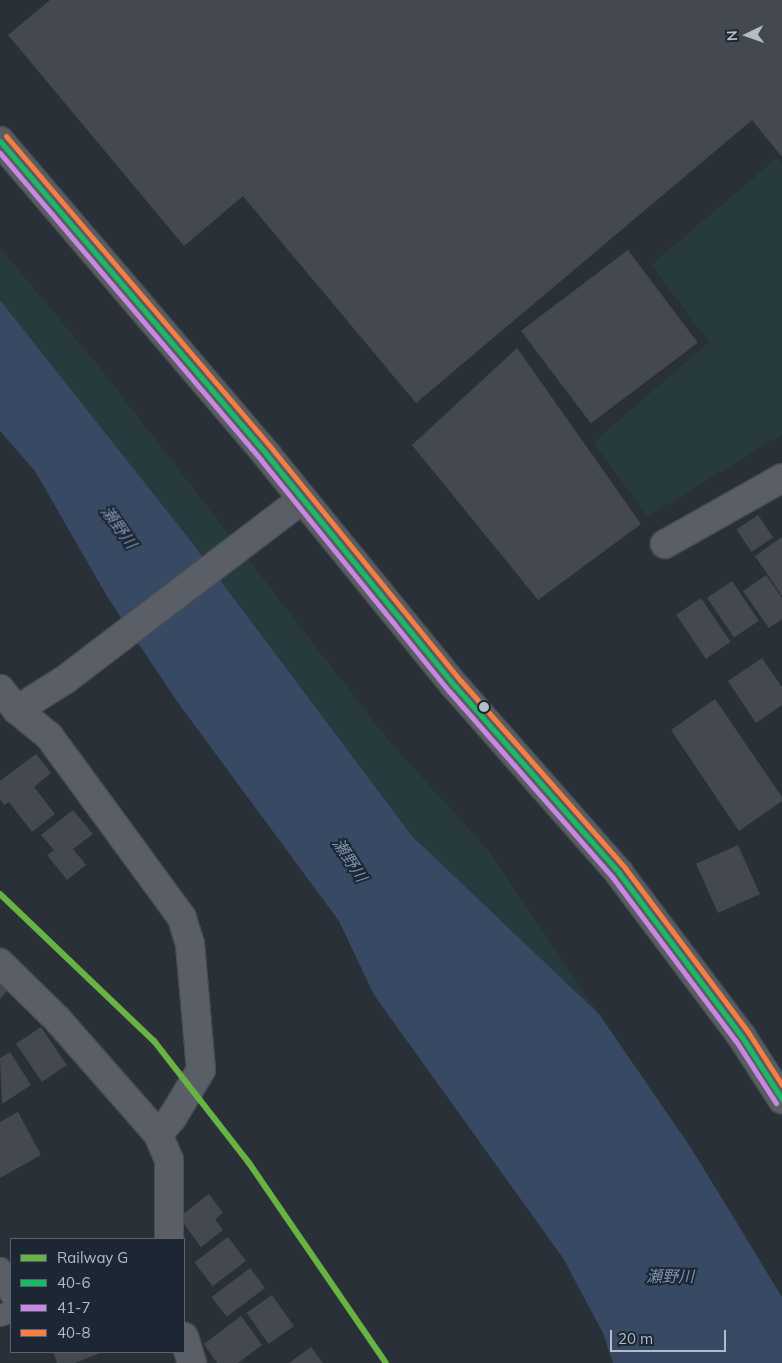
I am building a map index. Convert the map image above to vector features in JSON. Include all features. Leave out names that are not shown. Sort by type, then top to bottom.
[{"type":"highway","points":[[0,141],[302,499],[455,686],[619,873],[742,1036],[782,1099]]},
{"type":"street","points":[[665,544],[782,478]]},
{"type":"street","points":[[17,710],[66,679],[302,499]]},
{"type":"street","points":[[0,689],[17,710],[49,736],[182,918],[190,944],[201,1070],[172,1118],[158,1134]]},
{"type":"street","points":[[0,963],[57,1019],[158,1134],[170,1160],[170,1238]]},
{"type":"street","points":[[185,1340],[192,1363]]},
{"type":"lane","points":[[0,1268],[10,1293]]},
{"type":"green space","points":[[777,158],[782,165],[782,434],[647,517],[594,442],[709,342],[651,265]]},
{"type":"green space","points":[[0,248],[100,368],[388,740],[488,850],[599,1014],[412,836],[190,540],[0,300]]},
{"type":"water","name":"瀬野川","points":[[0,300],[190,540],[412,836],[599,1014],[691,1148],[782,1297],[782,1363],[613,1363],[603,1333],[563,1258],[374,995],[339,921],[176,700],[108,598],[35,471],[0,431]]},
{"type":"building","points":[[50,0],[782,0],[782,157],[752,120],[416,403],[243,196],[184,246],[8,35]]},
{"type":"building","points":[[628,250],[698,343],[591,423],[521,331]]},
{"type":"building","points":[[517,348],[641,524],[538,600],[412,445]]},
{"type":"building","points":[[758,515],[773,537],[752,552],[736,530]]},
{"type":"building","points":[[782,537],[782,596],[755,556]]},
{"type":"building","points":[[766,575],[782,598],[782,619],[769,628],[743,591]]},
{"type":"building","points":[[732,581],[759,621],[734,638],[707,598]]},
{"type":"building","points":[[701,598],[731,642],[706,659],[676,615]]},
{"type":"building","points":[[762,658],[782,687],[782,705],[756,723],[728,681]]},
{"type":"building","points":[[715,699],[782,797],[782,801],[739,831],[671,730]]},
{"type":"building","points":[[36,754],[51,773],[34,787],[55,814],[32,832],[9,802],[4,805],[0,799],[0,781]]},
{"type":"building","points":[[73,810],[93,834],[73,849],[86,865],[67,880],[47,855],[54,850],[41,835]]},
{"type":"building","points":[[738,845],[760,894],[718,913],[696,864]]},
{"type":"building","points":[[0,976],[11,986],[0,999]]},
{"type":"building","points":[[41,1027],[67,1065],[42,1082],[16,1044]]},
{"type":"building","points":[[10,1052],[31,1085],[2,1104],[0,1058]]},
{"type":"building","points":[[18,1112],[41,1155],[0,1178],[0,1122]]},
{"type":"building","points":[[209,1194],[223,1213],[215,1219],[223,1230],[201,1247],[179,1217]]},
{"type":"building","points":[[228,1237],[246,1261],[213,1286],[194,1262]]},
{"type":"building","points":[[250,1268],[265,1288],[227,1317],[212,1297]]},
{"type":"building","points":[[272,1295],[294,1326],[268,1344],[247,1313]]},
{"type":"building","points":[[241,1316],[262,1345],[238,1363],[217,1363],[204,1344]]},
{"type":"building","points":[[311,1347],[323,1363],[289,1363]]},
{"type":"building","points":[[53,1353],[100,1353],[75,1363],[57,1363]]},
{"type":"rail line","name":"G","points":[[0,894],[154,1041],[249,1163],[386,1363]]},
{"type":"transit line","name":"40-8","points":[[6,136],[273,450],[461,681],[625,868],[748,1032],[782,1085]]},
{"type":"transit line","name":"40-6","points":[[0,141],[267,455],[455,686],[619,873],[742,1037],[782,1099]]},
{"type":"transit line","name":"41-7","points":[[0,153],[261,460],[449,691],[613,878],[736,1041],[776,1103]]}]
